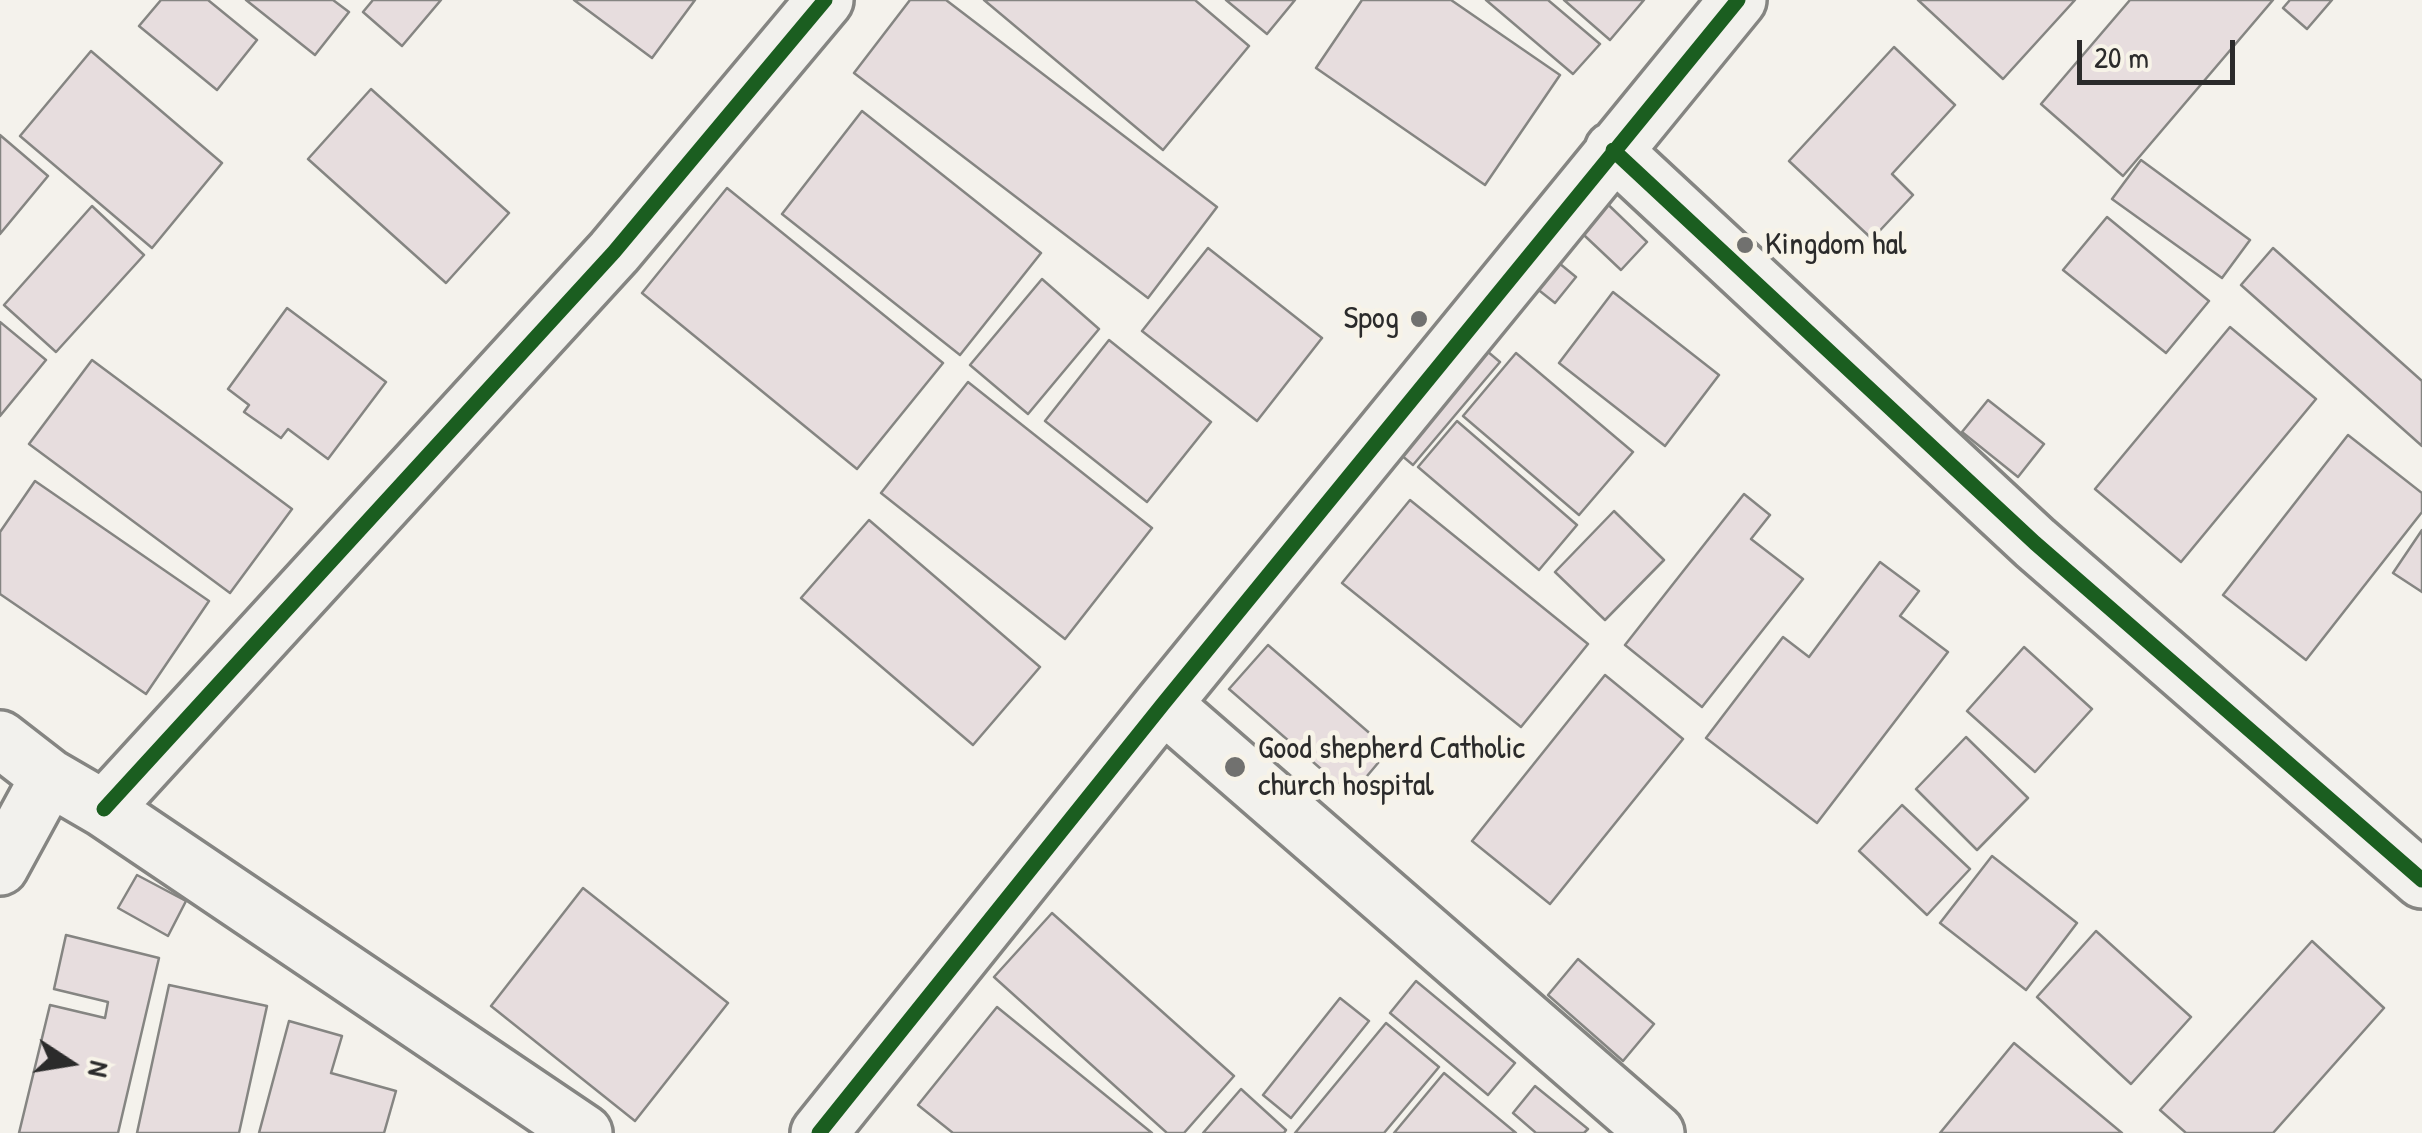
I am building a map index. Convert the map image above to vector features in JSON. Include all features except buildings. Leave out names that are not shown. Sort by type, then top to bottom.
[{"type":"street","points":[[104,810],[614,252],[825,0]]},
{"type":"street","points":[[819,1133],[1612,150],[1738,0]]},
{"type":"street","points":[[1612,150],[2036,543],[2422,880]]},
{"type":"street","points":[[1163,704],[1656,1133]]},
{"type":"street","points":[[0,739],[49,777],[584,1133]]},
{"type":"street","points":[[0,867],[49,777]]},
{"type":"cycle path","points":[[104,809],[614,252],[825,0]]},
{"type":"cycle path","points":[[819,1133],[1163,704],[1738,0]]},
{"type":"cycle path","points":[[1613,150],[2035,543],[2422,880]]},
{"type":"place","name":"Kingdom hal","points":[[1745,245]]},
{"type":"place","name":"Spog","points":[[1419,319]]},
{"type":"place","name":"Good shepherd Catholic church hospital","points":[[1235,767]]}]
